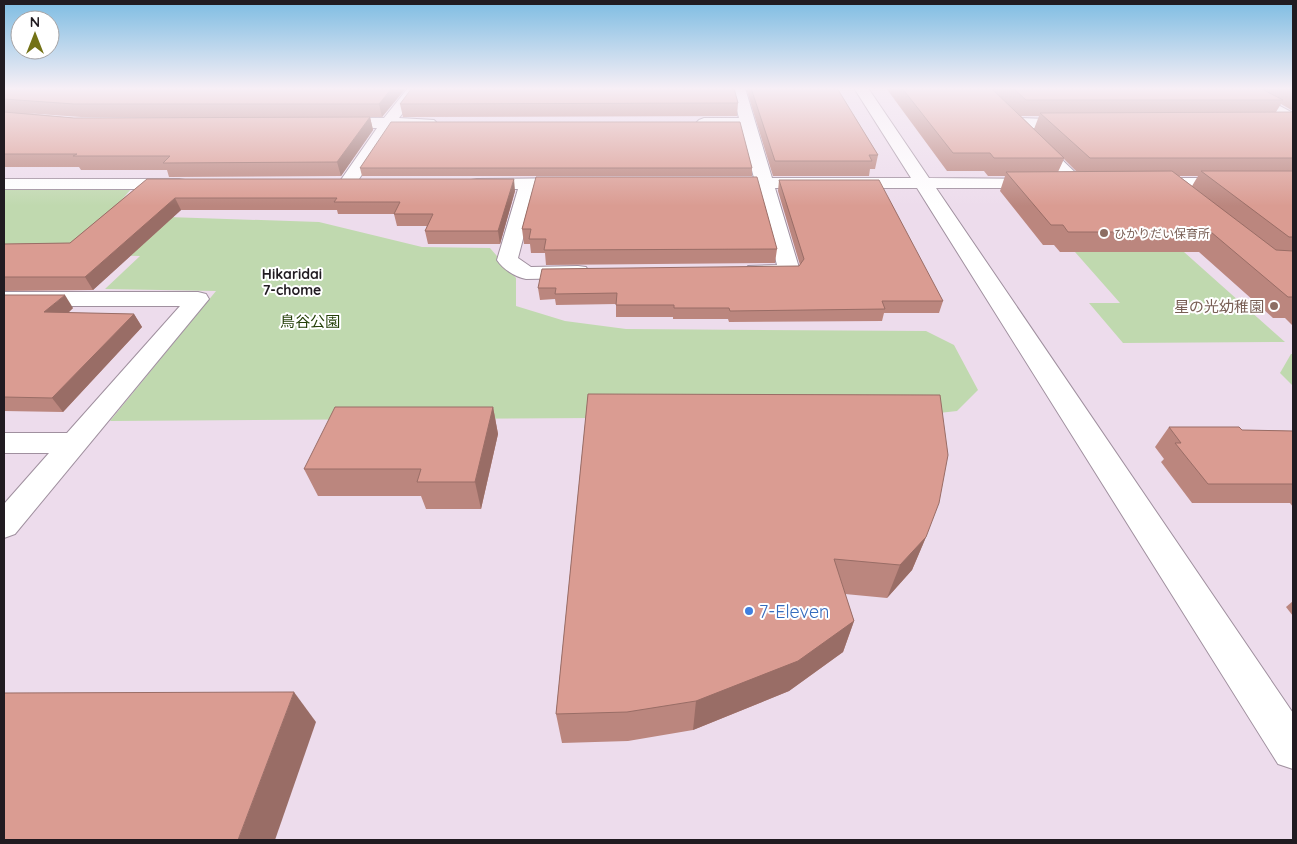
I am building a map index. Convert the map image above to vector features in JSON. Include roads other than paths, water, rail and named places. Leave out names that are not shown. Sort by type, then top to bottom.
[{"type":"street","points":[[347,184],[385,127]]},
{"type":"street","points":[[732,271],[790,270],[749,127]]},
{"type":"street","points":[[887,127],[1293,748]]},
{"type":"street","points":[[1020,127],[1076,183]]},
{"type":"street","points":[[705,183],[1094,183]]},
{"type":"street","points":[[1131,183],[1293,183]]},
{"type":"street","points":[[1167,183],[1189,200]]},
{"type":"street","points":[[4,184],[200,184]]},
{"type":"street","points":[[328,184],[366,184]]},
{"type":"street","points":[[461,184],[587,184]]},
{"type":"street","points":[[528,184],[507,260],[526,273],[595,272]]},
{"type":"street","points":[[4,299],[198,299],[4,526]]},
{"type":"street","points":[[4,444],[75,443]]},
{"type":"place","name":"ひかりだい保育所","points":[[1104,233]]},
{"type":"place","name":"星の光幼稚園","points":[[1274,306]]},
{"type":"place","name":"7-Eleven","points":[[749,611]]},
{"type":"district","name":"Hikaridai 7-chome","points":[[292,282]]},
{"type":"park label","name":"鳥谷公園","points":[[310,321]]}]
